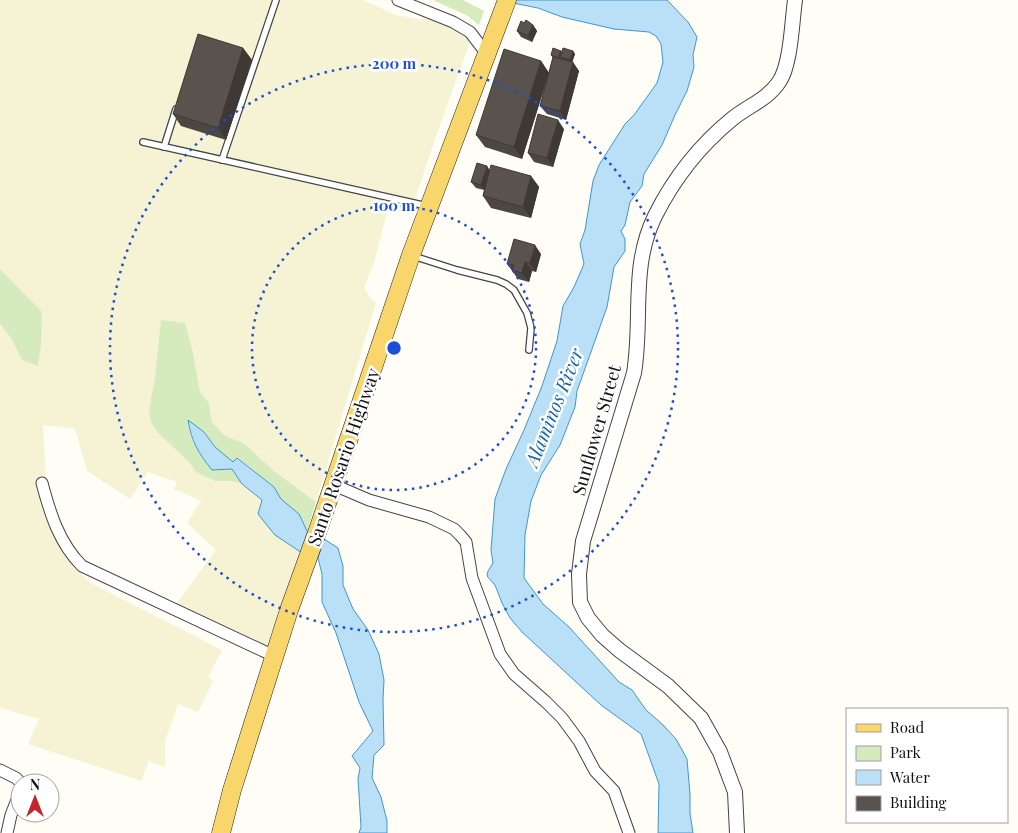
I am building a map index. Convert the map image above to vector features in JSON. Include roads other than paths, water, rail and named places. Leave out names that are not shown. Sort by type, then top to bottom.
[{"type":"main road","name":"Santo Rosario Highway","points":[[220,833],[274,656],[411,255],[507,0]]},
{"type":"street","points":[[398,0],[453,22],[470,32],[486,53]]},
{"type":"street","name":"Sunflower Street","points":[[737,833],[735,792],[720,752],[701,718],[668,686],[602,635],[588,618],[580,602],[579,574],[583,541],[634,373],[638,280],[642,251],[647,234],[678,175],[701,147],[718,130],[745,109],[766,97],[780,80],[787,60],[795,0]]},
{"type":"street","points":[[42,483],[50,514],[61,537],[72,555],[82,566],[274,656]]},
{"type":"street","points":[[334,485],[369,500],[429,516],[454,529],[466,542],[472,578],[500,654],[514,674],[562,718],[579,741],[596,770],[614,791],[629,833]]},
{"type":"lane","points":[[222,160],[276,0]]},
{"type":"lane","points":[[164,147],[178,103]]},
{"type":"lane","points":[[143,142],[429,207]]},
{"type":"lane","points":[[411,255],[457,270],[497,280],[514,290],[527,313],[531,328],[529,350]]},
{"type":"water","name":"Alaminos River","points":[[498,0],[667,0],[688,22],[697,37],[693,55],[694,67],[687,91],[662,145],[644,174],[642,186],[630,202],[625,225],[621,231],[625,239],[625,251],[614,267],[607,307],[577,391],[575,407],[560,445],[541,475],[531,501],[525,535],[524,578],[543,604],[569,627],[619,682],[632,690],[646,710],[676,739],[687,759],[693,833],[658,833],[659,784],[641,734],[601,705],[522,632],[510,618],[495,585],[487,576],[493,563],[491,550],[495,499],[542,386],[557,341],[563,306],[584,264],[580,244],[585,230],[593,181],[599,165],[625,124],[634,115],[657,83],[663,62],[661,44],[656,36],[649,32],[614,29],[562,17],[538,8]]},
{"type":"water","points":[[188,420],[204,432],[215,447],[233,462],[237,458],[274,487],[281,499],[299,514],[307,531],[312,536],[305,555],[275,535],[258,514],[262,500],[242,484],[232,469],[212,470],[196,447]]},
{"type":"water","points":[[324,539],[338,548],[343,566],[343,585],[353,609],[368,630],[379,654],[384,680],[384,745],[374,755],[372,778],[381,797],[387,821],[387,833],[359,833],[361,827],[358,779],[360,768],[352,756],[373,731],[359,702],[336,633],[322,602],[322,574],[318,558]]}]
